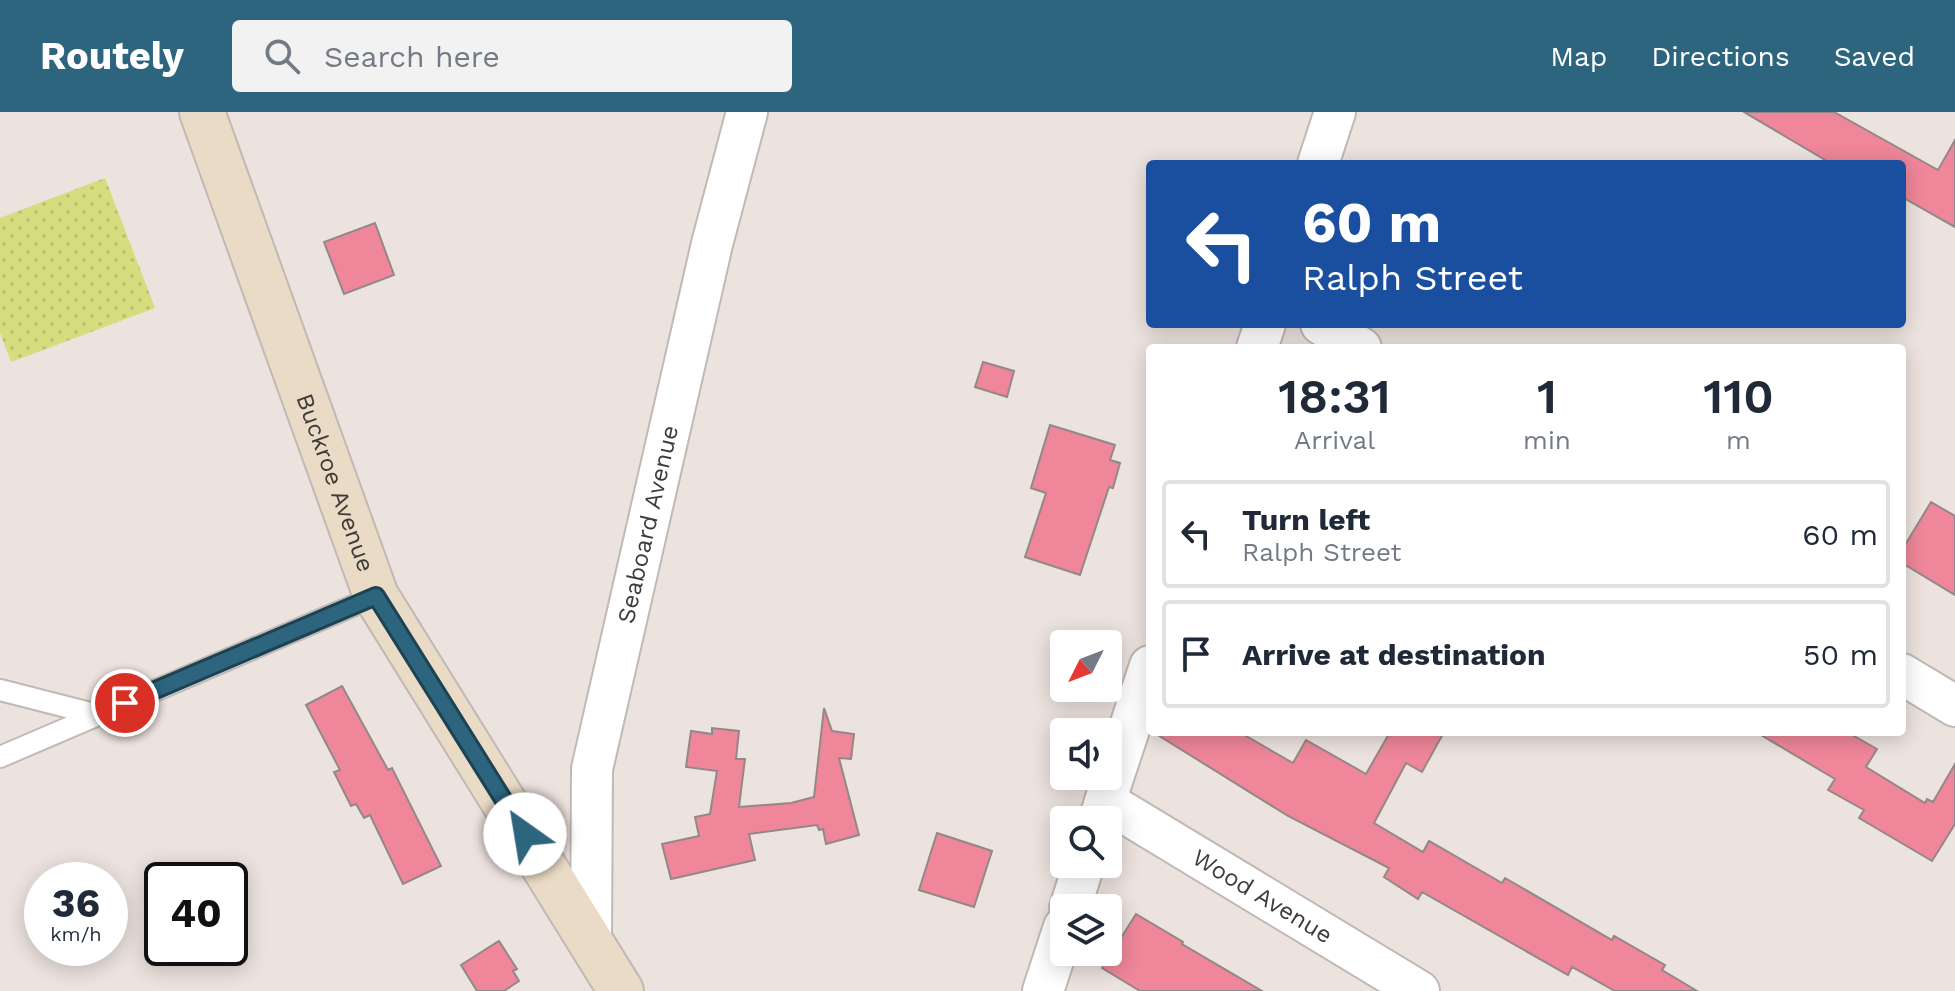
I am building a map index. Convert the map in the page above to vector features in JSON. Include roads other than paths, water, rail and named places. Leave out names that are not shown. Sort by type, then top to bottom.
[{"type":"street","name":"Buckroe Avenue","points":[[202,112],[376,596],[621,991]]},
{"type":"street","name":"Seaboard Avenue","points":[[591,940],[592,769],[712,244],[747,112]]},
{"type":"street","points":[[1319,160],[1335,112]]},
{"type":"street","points":[[1328,328],[1354,344]]},
{"type":"street","points":[[1906,676],[1955,706]]},
{"type":"street","points":[[1103,806],[1146,678]]},
{"type":"street","name":"Wood Avenue","points":[[1122,821],[1419,991]]},
{"type":"street","points":[[1043,991],[1051,966]]},
{"type":"lane","points":[[0,757],[376,596]]},
{"type":"lane","points":[[0,690],[98,715]]}]
